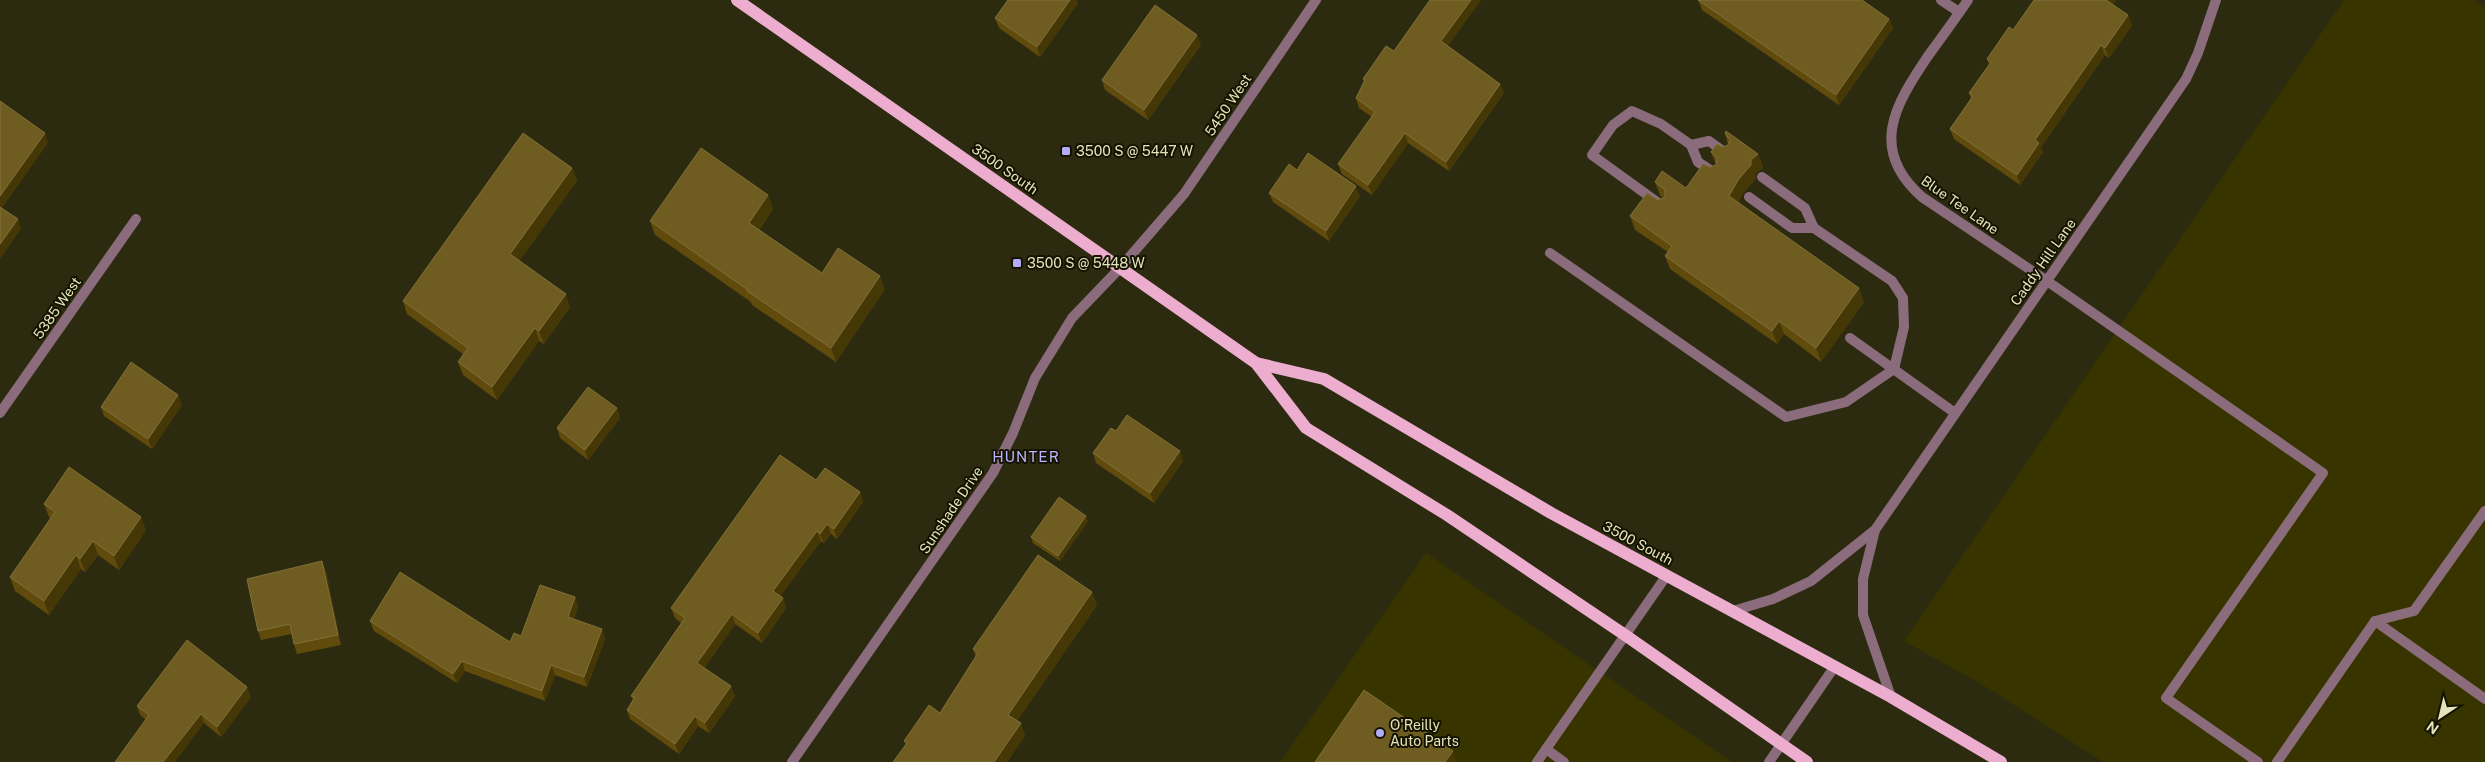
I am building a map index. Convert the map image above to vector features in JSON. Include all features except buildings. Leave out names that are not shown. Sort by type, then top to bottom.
[{"type":"main road","name":"3500 South","points":[[737,0],[1256,363],[1306,428],[1447,515],[1625,635],[1807,762]]},
{"type":"main road","name":"3500 South","points":[[1256,363],[1324,379],[1520,496],[1835,666],[2001,762]]},
{"type":"street","name":"5450 West","points":[[1120,268],[1184,194],[1316,0]]},
{"type":"street","points":[[1941,0],[1959,12]]},
{"type":"street","name":"Blue Tee Lane","points":[[1968,0],[1899,100],[1892,127],[1894,156],[1900,172],[1910,186],[1922,197],[2047,280],[2323,473],[2166,698],[2258,762]]},
{"type":"street","name":"Caddy Hill Lane","points":[[1733,611],[1773,598],[1812,581],[1875,530],[2186,79],[2198,53],[2216,0]]},
{"type":"street","points":[[1664,207],[1592,156],[1612,125],[1632,111],[1662,124],[1691,145],[1698,162],[1716,174]]},
{"type":"street","points":[[1691,145],[1709,141],[1728,154]]},
{"type":"street","points":[[1550,253],[1786,417],[1846,402],[1894,369],[1904,327],[1903,298],[1892,281],[1814,228],[1805,208],[1762,177]]},
{"type":"street","points":[[1749,197],[1792,228],[1814,228]]},
{"type":"street","name":"5385 West","points":[[0,413],[136,219]]},
{"type":"street","name":"Sunshade Drive","points":[[792,762],[993,473],[1014,432],[1035,378],[1072,318],[1120,268]]},
{"type":"street","points":[[1850,338],[1955,413]]},
{"type":"street","points":[[2277,762],[2375,621],[2414,611],[2485,511]]},
{"type":"street","name":"Caddy Hill Lane","points":[[1875,530],[1863,579],[1863,615],[1891,697]]},
{"type":"street","points":[[1538,762],[1667,575]]},
{"type":"street","points":[[2375,621],[2485,699]]},
{"type":"street","points":[[1769,762],[1835,666]]},
{"type":"street","points":[[1546,749],[1564,762]]},
{"type":"shaded area","points":[[2344,0],[2475,0],[2485,7],[2485,762],[2103,762],[1986,687],[1904,641]]},
{"type":"shaded area","points":[[1426,553],[1732,762],[1280,762]]},
{"type":"place","name":"3500 S @ 5447 W","points":[[1066,151]]},
{"type":"place","name":"3500 S @ 5448 W","points":[[1017,263]]},
{"type":"place","name":"O'Reilly Auto Parts","points":[[1380,733]]},
{"type":"district","name":"HUNTER","points":[[1026,456]]}]
